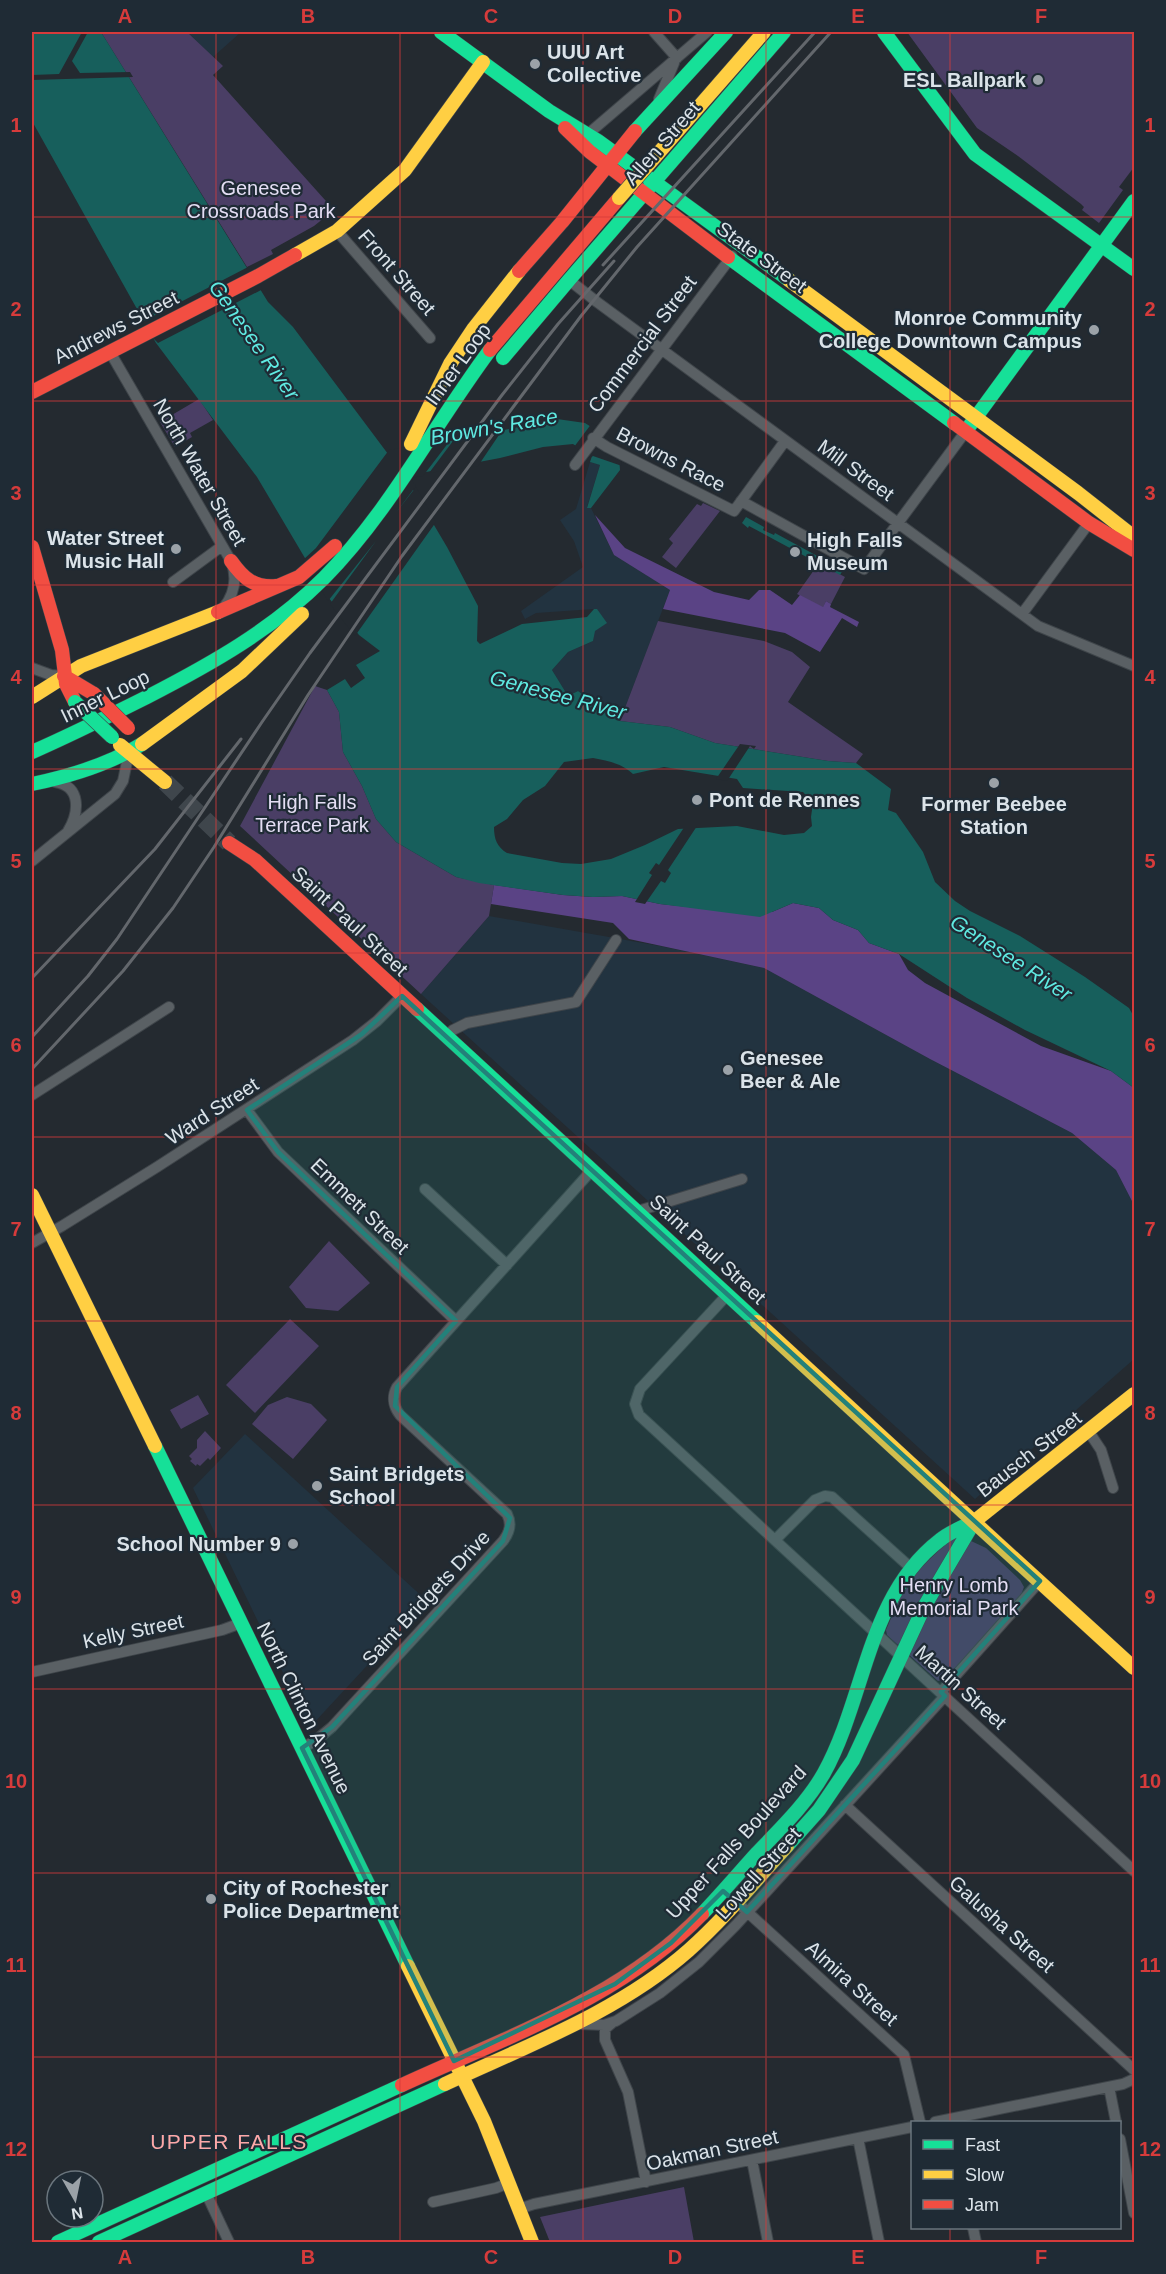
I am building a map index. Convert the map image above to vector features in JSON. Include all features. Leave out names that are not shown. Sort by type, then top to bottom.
[{"type":"main road","name":"State Street","points":[[441,32],[549,111],[588,134],[644,193],[730,258],[1089,523],[1134,550]]},
{"type":"main road","name":"Allen Street","points":[[411,444],[442,379],[481,318],[562,222],[610,159],[726,32]]},
{"type":"main road","name":"Inner Loop","points":[[379,488],[488,334],[615,194],[747,32]]},
{"type":"main road","name":"Inner Loop","points":[[650,153],[764,32]]},
{"type":"main road","name":"Allen Street","points":[[428,441],[493,370],[784,32]]},
{"type":"main road","points":[[884,32],[975,154],[1134,269]]},
{"type":"main road","name":"Andrews Street","points":[[32,392],[258,276],[337,231],[405,170],[483,62]]},
{"type":"main road","name":"State Street","points":[[549,111],[578,142],[654,182],[976,417],[1134,537]]},
{"type":"main road","name":"Inner Loop","points":[[32,752],[98,722],[210,664],[270,626],[317,591],[344,562],[494,346],[615,194]]},
{"type":"main road","points":[[966,431],[1134,201]]},
{"type":"main road","name":"Inner Loop","points":[[32,738],[89,712],[217,645],[262,616],[311,571],[351,526]]},
{"type":"main road","points":[[32,547],[62,650],[64,676],[68,691],[75,702],[129,752],[168,779],[142,744],[94,694],[64,676]]},
{"type":"main road","points":[[231,561],[246,580],[255,586],[270,587],[288,583]]},
{"type":"main road","points":[[32,696],[64,676],[108,655],[218,612],[311,571]]},
{"type":"main road","points":[[32,784],[94,769],[142,744],[262,654],[317,591]]},
{"type":"main road","name":"Saint Paul Street","points":[[232,838],[1134,1668]]},
{"type":"main road","name":"North Clinton Avenue","points":[[32,1195],[489,2131],[532,2242]]},
{"type":"main road","name":"Bausch Street","points":[[974,1522],[1107,1418],[1134,1394]]},
{"type":"main road","name":"Upper Falls Boulevard","points":[[58,2242],[568,2009],[615,1984],[671,1943],[723,1891],[797,1810],[827,1766],[849,1718],[876,1633],[892,1594],[911,1568],[941,1538],[963,1525],[974,1522]]},
{"type":"main road","name":"Upper Falls Boulevard","points":[[99,2242],[568,2027],[620,2000],[663,1971],[702,1938],[808,1822],[835,1789],[857,1752],[932,1593],[974,1522]]},
{"type":"street","points":[[654,32],[677,58]]},
{"type":"street","name":"Allen Street","points":[[588,134],[707,32]]},
{"type":"street","name":"Allen Street","points":[[652,112],[677,58]]},
{"type":"street","name":"Front Street","points":[[337,231],[430,338]]},
{"type":"street","name":"Commercial Street","points":[[575,465],[739,246]]},
{"type":"street","name":"Mill Street","points":[[569,280],[1022,614],[1047,631],[1134,666]]},
{"type":"street","name":"North Water Street","points":[[110,352],[231,561],[235,577],[234,588],[218,612]]},
{"type":"street","points":[[898,523],[966,431]]},
{"type":"street","name":"Browns Race","points":[[593,438],[734,511],[741,501],[864,568],[898,523]]},
{"type":"street","points":[[741,501],[785,441]]},
{"type":"street","points":[[1022,614],[1089,523]]},
{"type":"street","points":[[172,582],[222,546]]},
{"type":"street","points":[[32,668],[51,675],[64,676]]},
{"type":"street","points":[[32,861],[115,794],[123,781],[129,752]]},
{"type":"street","points":[[47,782],[65,784],[75,796],[76,813],[72,825],[64,835]]},
{"type":"street","points":[[446,1036],[467,1023],[576,1002],[616,940]]},
{"type":"street","name":"Ward Street","points":[[32,1243],[247,1110],[362,1034],[402,996]]},
{"type":"street","points":[[32,1095],[169,1007]]},
{"type":"street","name":"Emmett Street","points":[[247,1110],[278,1152],[456,1322]]},
{"type":"street","name":"Saint Bridgets Drive","points":[[302,1748],[332,1727],[509,1532],[510,1518],[504,1510],[400,1414],[393,1396],[397,1387],[592,1170]]},
{"type":"street","points":[[638,1210],[742,1179]]},
{"type":"street","points":[[425,1189],[507,1265]]},
{"type":"street","name":"Martin Street","points":[[728,1294],[640,1389],[635,1404],[643,1420],[1134,1871]]},
{"type":"street","points":[[1089,1432],[1101,1450],[1113,1488]]},
{"type":"street","points":[[775,1540],[815,1500],[825,1496],[835,1499],[911,1568]]},
{"type":"street","name":"Lowell Street","points":[[568,2027],[580,2024],[612,2023],[651,1999],[689,1970],[747,1912],[845,1805],[1040,1581]]},
{"type":"street","name":"Kelly Street","points":[[32,1672],[222,1630],[241,1623]]},
{"type":"street","name":"Galusha Street","points":[[845,1805],[1134,2070]]},
{"type":"street","name":"Almira Street","points":[[723,1891],[904,2055],[920,2121]]},
{"type":"street","points":[[612,2023],[605,2029],[604,2040],[628,2092],[646,2182]]},
{"type":"street","points":[[952,2121],[1109,2087],[1134,2079]]},
{"type":"street","points":[[1109,2087],[1116,2121]]},
{"type":"street","name":"Oakman Street","points":[[519,2209],[911,2127]]},
{"type":"street","points":[[858,2138],[879,2242]]},
{"type":"street","points":[[1121,2149],[1134,2213]]},
{"type":"street","points":[[752,2160],[768,2242]]},
{"type":"street","points":[[433,2202],[490,2190],[509,2183]]},
{"type":"street","points":[[206,2193],[229,2242]]},
{"type":"highlighted area","points":[[402,996],[1040,1581],[941,1692],[945,1696],[747,1912],[723,1891],[671,1943],[615,1984],[454,2061],[302,1748],[332,1727],[503,1541],[510,1518],[395,1406],[397,1387],[456,1321],[278,1152],[247,1110],[362,1034]]},
{"type":"shaded area","points":[[187,32],[241,32],[213,57]]},
{"type":"shaded area","points":[[590,462],[600,465],[587,507],[591,508],[614,555],[670,590],[620,721],[578,691],[568,696],[552,670],[568,652],[593,641],[594,631],[606,623],[594,609],[536,613],[525,619],[521,611],[583,567],[574,541],[560,520],[576,509]]},
{"type":"shaded area","points":[[595,515],[625,548],[714,592],[749,600],[759,590],[770,590],[792,605],[800,595],[823,607],[826,601],[831,604],[830,607],[859,622],[857,627],[842,618],[820,652],[785,633],[663,609],[670,590],[614,555]]},
{"type":"shaded area","points":[[494,885],[563,895],[622,896],[660,904],[698,908],[772,912],[793,903],[819,908],[833,920],[858,930],[869,943],[899,954],[908,970],[925,983],[1041,1046],[1111,1071],[1134,1088],[1134,1205],[1116,1170],[1072,1133],[930,1059],[764,968],[629,939],[613,923],[491,904]]},
{"type":"shaded area","points":[[489,916],[660,946],[764,968],[930,1059],[1072,1133],[1116,1170],[1134,1205],[1134,1359],[975,1499],[421,994]]},
{"type":"shaded area","name":"School Number 9","points":[[245,1434],[427,1601],[311,1726],[193,1488]]},
{"type":"green space","name":"Genesee Crossroads Park","points":[[101,32],[187,32],[223,66],[213,75],[334,210],[314,226],[271,250],[273,254],[247,267]]},
{"type":"green space","name":"ESL Ballpark","points":[[907,32],[1134,32],[1134,167],[1119,187],[1123,190],[1099,223],[1082,210],[1084,207],[1081,204],[977,128]]},
{"type":"green space","points":[[199,399],[213,420],[190,433],[192,437],[175,447],[160,422]]},
{"type":"green space","points":[[703,503],[720,511],[676,568],[662,557],[673,543],[669,539],[697,504],[701,506]]},
{"type":"green space","points":[[819,563],[845,577],[831,604],[826,601],[823,608],[797,594]]},
{"type":"green space","points":[[658,621],[764,641],[792,652],[810,667],[788,702],[863,754],[856,763],[828,761],[715,743],[670,727],[620,721]]},
{"type":"green space","name":"High Falls Terrace Park","points":[[315,686],[327,690],[339,712],[343,752],[362,786],[376,819],[396,842],[456,877],[494,885],[489,916],[421,994],[240,826]]},
{"type":"green space","points":[[329,1241],[370,1283],[338,1311],[306,1308],[289,1287]]},
{"type":"green space","points":[[290,1319],[319,1346],[255,1413],[226,1385]]},
{"type":"green space","points":[[198,1395],[209,1414],[181,1429],[170,1410]]},
{"type":"green space","points":[[287,1397],[311,1404],[327,1420],[293,1459],[252,1424],[268,1405]]},
{"type":"green space","points":[[205,1431],[221,1448],[210,1460],[208,1458],[200,1466],[197,1464],[196,1466],[190,1461],[192,1459],[189,1456],[197,1448],[197,1440]]},
{"type":"green space","name":"Henry Lomb Memorial Park","points":[[956,1534],[986,1548],[1020,1580],[1024,1587],[1021,1595],[945,1679],[938,1681],[887,1635],[886,1630],[907,1581]]},
{"type":"green space","points":[[684,2187],[694,2242],[550,2242],[540,2217]]},
{"type":"water","name":"Genesee River","points":[[32,32],[101,32],[268,302],[293,327],[388,454],[557,419],[585,423],[618,444],[620,470],[591,508],[587,508],[600,465],[590,462],[592,456],[573,444],[543,447],[500,458],[405,476],[447,547],[478,606],[477,641],[480,644],[522,624],[587,617],[594,609],[597,609],[607,623],[595,631],[593,641],[568,652],[552,670],[568,696],[578,691],[620,721],[670,727],[715,743],[828,761],[856,763],[891,789],[888,810],[896,813],[923,852],[935,882],[955,901],[1020,936],[1129,1008],[1134,1017],[1134,1088],[1111,1071],[1025,1030],[967,998],[899,954],[869,943],[858,930],[833,920],[819,908],[793,903],[760,917],[660,904],[622,896],[563,895],[479,883],[456,877],[396,842],[376,819],[362,786],[343,752],[339,712],[327,690],[345,679],[351,688],[365,678],[356,665],[380,651],[359,635],[328,597],[257,477],[156,343],[32,121]],"holes":[[[593,758],[609,761],[633,774],[664,767],[737,779],[743,788],[803,792],[813,803],[812,826],[804,833],[784,835],[737,826],[678,829],[611,859],[581,864],[562,863],[507,853],[498,845],[494,827],[507,819],[523,800],[545,786],[564,762]]]},
{"type":"water","points":[[746,517],[764,527],[763,530],[774,535],[775,533],[843,570],[840,575],[749,526],[748,528],[742,523]]},
{"type":"pier","points":[[82,32],[88,32],[72,61],[80,73],[130,72],[133,77],[32,80],[32,75],[59,74]]},
{"type":"pier","points":[[250,266],[263,289],[158,343],[147,332],[142,322]]},
{"type":"pier","points":[[592,423],[621,443],[622,466],[593,456],[590,458],[574,447]]},
{"type":"pier","points":[[503,429],[478,466],[429,473],[456,437]]},
{"type":"pier","points":[[452,438],[423,476],[410,478],[416,486],[395,514],[416,487],[436,522],[355,636],[330,604],[376,541],[328,601],[303,560],[316,548],[389,450]]},
{"type":"pier","points":[[740,744],[756,746],[754,749],[750,746],[727,781],[716,779]]},
{"type":"pier","points":[[685,826],[697,826],[668,870],[671,873],[665,883],[661,881],[645,904],[635,902],[652,875],[649,873],[656,863],[659,865]]},
{"type":"tunnel","points":[[165,782],[229,843]]},
{"type":"railway","points":[[603,265],[815,32]]},
{"type":"railway","points":[[32,1069],[123,971],[173,908],[214,847],[308,695],[402,556],[581,316],[637,247],[831,32]]},
{"type":"railway","points":[[32,1037],[88,976],[117,939],[310,653],[502,395],[558,324],[614,261]]},
{"type":"railway","points":[[32,978],[155,849],[241,739]]},
{"type":"traffic: fast","points":[[441,32],[549,111],[598,141],[789,280]]},
{"type":"traffic: fast","points":[[635,131],[726,32]]},
{"type":"traffic: fast","points":[[569,280],[784,32]]},
{"type":"traffic: fast","points":[[884,32],[975,154],[1134,269]]},
{"type":"traffic: fast","points":[[968,428],[1134,201]]},
{"type":"traffic: fast","points":[[728,257],[954,423]]},
{"type":"traffic: fast","points":[[503,358],[569,280]]},
{"type":"traffic: fast","points":[[32,752],[194,672],[240,645],[304,597],[348,552],[370,525],[490,350]]},
{"type":"traffic: fast","points":[[75,702],[112,737]]},
{"type":"traffic: fast","points":[[32,784],[89,769],[142,744]]},
{"type":"traffic: fast","points":[[417,1009],[757,1322]]},
{"type":"traffic: fast","points":[[155,1446],[408,1966]]},
{"type":"traffic: fast","points":[[702,1914],[793,1815],[810,1795],[824,1773],[850,1712],[882,1618],[897,1589],[916,1563],[940,1540],[976,1520]]},
{"type":"traffic: fast","points":[[787,1846],[819,1810],[853,1760],[924,1607],[974,1522]]},
{"type":"traffic: fast","points":[[99,2242],[445,2084]]},
{"type":"traffic: fast","points":[[58,2242],[402,2085]]},
{"type":"traffic: slow","points":[[655,157],[764,32]]},
{"type":"traffic: slow","points":[[295,255],[337,231],[405,170],[483,62]]},
{"type":"traffic: slow","points":[[619,198],[655,157]]},
{"type":"traffic: slow","points":[[411,444],[450,364],[474,328],[519,271]]},
{"type":"traffic: slow","points":[[789,280],[1078,493],[1134,537]]},
{"type":"traffic: slow","points":[[32,697],[81,666],[218,612]]},
{"type":"traffic: slow","points":[[142,744],[242,671],[302,614]]},
{"type":"traffic: slow","points":[[120,745],[165,782]]},
{"type":"traffic: slow","points":[[32,1195],[155,1446]]},
{"type":"traffic: slow","points":[[757,1322],[974,1522]]},
{"type":"traffic: slow","points":[[976,1520],[1134,1394]]},
{"type":"traffic: slow","points":[[974,1522],[1134,1668]]},
{"type":"traffic: slow","points":[[445,2084],[573,2025],[604,2009],[662,1972],[715,1925],[787,1846]]},
{"type":"traffic: slow","points":[[408,1966],[484,2121],[532,2242]]},
{"type":"traffic: jam","points":[[565,128],[590,152],[728,257]]},
{"type":"traffic: jam","points":[[519,271],[562,222],[635,131]]},
{"type":"traffic: jam","points":[[490,350],[619,198]]},
{"type":"traffic: jam","points":[[32,392],[295,255]]},
{"type":"traffic: jam","points":[[954,423],[1089,523],[1134,550]]},
{"type":"traffic: jam","points":[[218,612],[299,577],[335,546]]},
{"type":"traffic: jam","points":[[32,547],[62,650],[66,684],[75,702]]},
{"type":"traffic: jam","points":[[231,561],[250,581],[261,585],[276,586]]},
{"type":"traffic: jam","points":[[64,676],[94,694]]},
{"type":"traffic: jam","points":[[94,694],[128,728]]},
{"type":"traffic: jam","points":[[229,843],[255,860],[417,1009]]},
{"type":"traffic: jam","points":[[402,2085],[521,2032],[599,1992],[636,1969],[702,1914]]},
{"type":"place","name":"UUU Art Collective","points":[[535,64]]},
{"type":"place","name":"ESL Ballpark","points":[[1038,80]]},
{"type":"place","name":"Monroe Community College Downtown Campus","points":[[1094,330]]},
{"type":"place","name":"Water Street Music Hall","points":[[176,549]]},
{"type":"place","name":"High Falls Museum","points":[[795,552]]},
{"type":"place","name":"Former Beebee Station","points":[[994,783]]},
{"type":"place","name":"Pont de Rennes","points":[[697,800]]},
{"type":"place","name":"Genesee Beer & Ale","points":[[728,1070]]},
{"type":"place","name":"Saint Bridgets School","points":[[317,1486]]},
{"type":"place","name":"School Number 9","points":[[293,1544]]},
{"type":"place","name":"City of Rochester Police Department","points":[[211,1899]]},
{"type":"district","name":"UPPER FALLS","points":[[229,2142]]},
{"type":"water label","name":"Brown's Race","points":[[494,427]]}]
